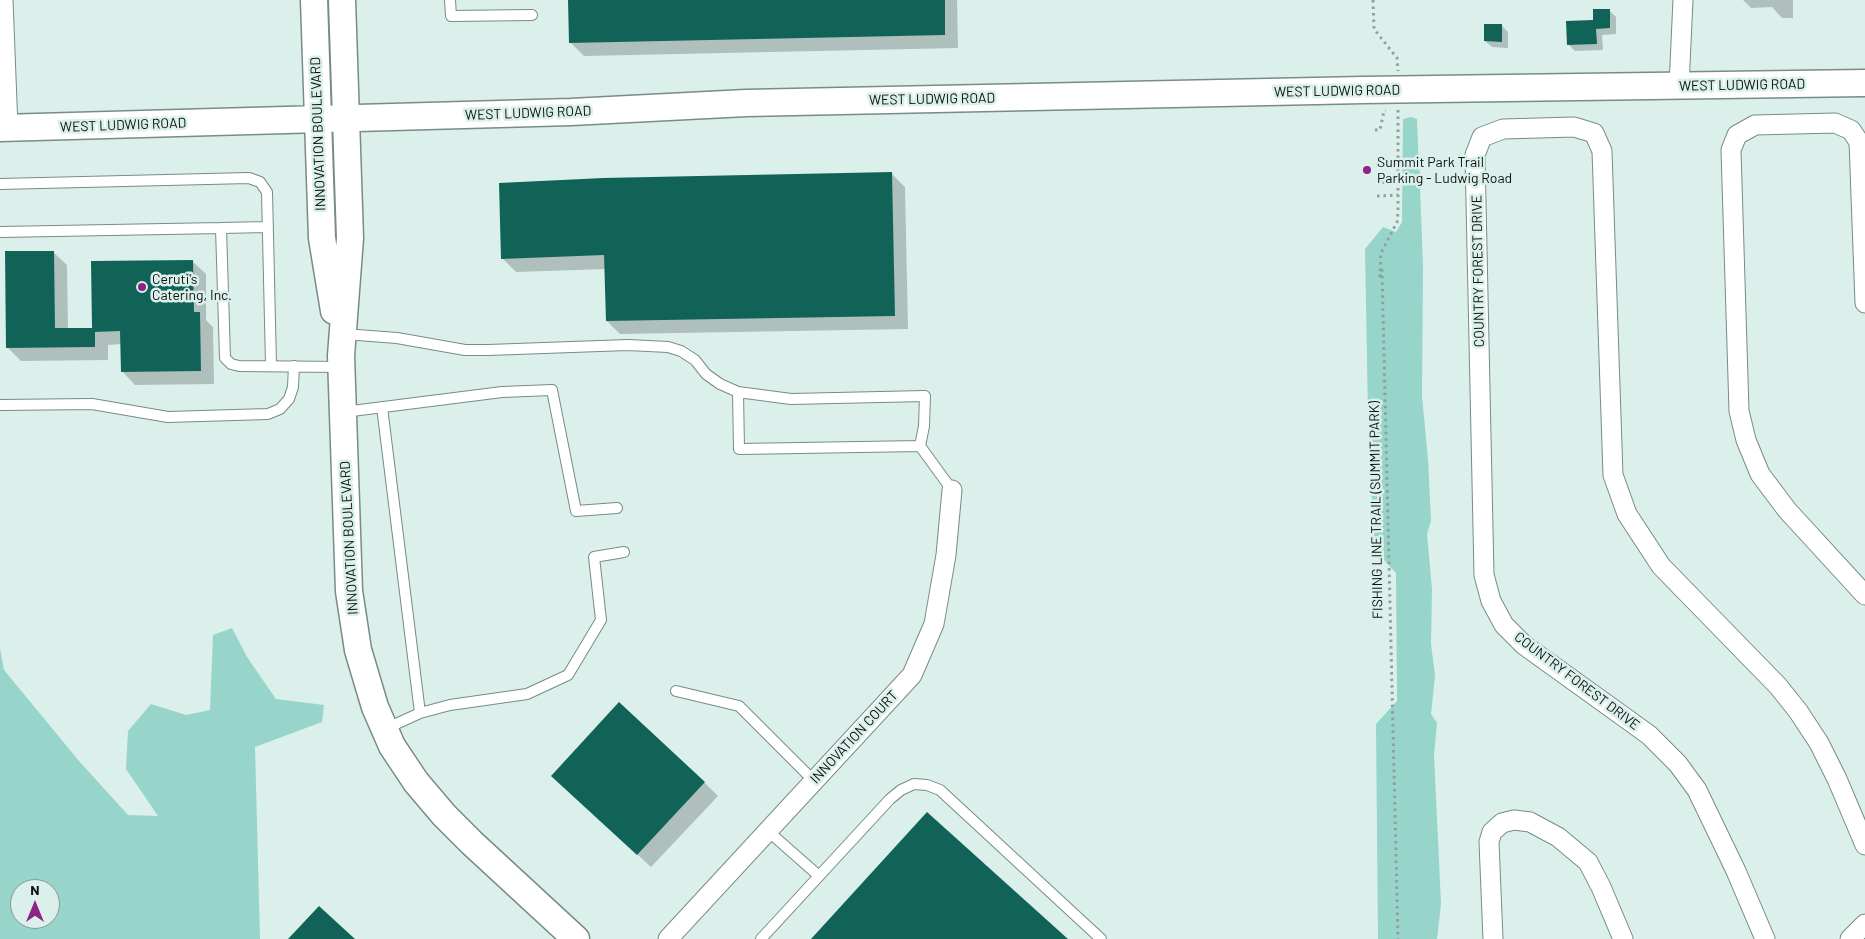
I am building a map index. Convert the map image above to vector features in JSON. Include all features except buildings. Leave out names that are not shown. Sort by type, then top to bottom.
[{"type":"main road","name":"INNOVATION BOULEVARD","points":[[314,0],[322,238],[342,353]]},
{"type":"main road","name":"INNOVATION BOULEVARD","points":[[342,0],[350,238],[342,353],[343,412],[349,591],[358,650],[375,707],[392,746],[416,782],[444,815],[487,858],[576,939]]},
{"type":"main road","name":"WEST LUDWIG ROAD","points":[[4,128],[572,112],[766,103],[1363,90],[1865,83]]},
{"type":"street","points":[[3,0],[4,128]]},
{"type":"street","points":[[1680,86],[1683,0]]},
{"type":"street","points":[[1865,303],[1859,142],[1851,130],[1835,123],[1755,124],[1737,135],[1730,150],[1739,411],[1746,440],[1760,474],[1787,510],[1865,595]]},
{"type":"street","name":"COUNTRY FOREST DRIVE","points":[[1765,939],[1736,871],[1697,790],[1678,764],[1649,735],[1524,645],[1504,625],[1491,601],[1484,575],[1475,155],[1482,137],[1503,129],[1574,127],[1594,133],[1602,152],[1613,475],[1627,514],[1662,566],[1778,686],[1798,711],[1819,743],[1837,779],[1865,845]]},
{"type":"street","name":"INNOVATION COURT","points":[[668,939],[912,675],[934,624],[946,555],[952,490]]},
{"type":"street","points":[[1492,939],[1489,842],[1492,832],[1502,823],[1514,820],[1530,822],[1558,837],[1588,862],[1623,939]]},
{"type":"street","points":[[1850,939],[1865,924]]},
{"type":"lane","points":[[450,0],[451,16],[532,15]]},
{"type":"lane","points":[[0,184],[248,178],[260,182],[267,192],[271,365]]},
{"type":"lane","points":[[0,232],[268,227]]},
{"type":"lane","points":[[221,228],[225,358],[231,364],[239,366],[294,366],[396,338],[465,350],[628,345],[668,347],[681,351],[695,360],[706,374],[720,384],[738,392],[791,399],[925,396],[924,426],[920,446],[952,490]]},
{"type":"lane","points":[[0,406],[92,404],[168,417],[268,414],[280,408],[290,399],[294,366]]},
{"type":"lane","points":[[343,412],[502,392],[552,390],[576,511],[617,508]]},
{"type":"lane","points":[[738,392],[739,449],[920,446]]},
{"type":"lane","points":[[382,408],[420,713]]},
{"type":"lane","points":[[385,730],[420,713],[450,705],[526,694],[568,675],[601,620],[594,558],[624,552]]},
{"type":"lane","points":[[676,691],[739,706],[814,781]]},
{"type":"lane","points":[[761,939],[901,790],[914,784],[927,785],[940,790],[1100,939]]},
{"type":"lane","points":[[768,831],[819,876]]},
{"type":"path","points":[[1374,0],[1374,29],[1398,58],[1398,73]]},
{"type":"path","name":"FISHING LINE TRAIL (SUMMIT PARK)","points":[[1398,105],[1397,222],[1381,252],[1380,276],[1382,270],[1398,939]]},
{"type":"path","points":[[1375,130],[1380,130],[1384,111],[1398,111]]},
{"type":"path","points":[[1376,183],[1389,182]]},
{"type":"path","points":[[1377,196],[1398,196]]},
{"type":"green space","points":[[1411,117],[1417,119],[1419,170],[1423,178],[1420,188],[1423,266],[1422,396],[1431,521],[1427,534],[1432,589],[1431,644],[1435,675],[1431,714],[1437,723],[1434,755],[1441,904],[1437,939],[1378,939],[1376,724],[1397,701],[1396,573],[1374,549],[1368,414],[1365,249],[1383,227],[1396,232],[1402,222],[1403,119]]},
{"type":"green space","points":[[232,628],[247,657],[276,699],[324,705],[322,722],[255,747],[260,939],[0,939],[0,648],[4,670],[79,761],[128,815],[158,816],[126,769],[128,731],[151,704],[186,715],[210,710],[213,635]]},
{"type":"place","name":"Summit Park Trail Parking - Ludwig Road","points":[[1367,170]]},
{"type":"place","name":"Ceruti's Catering, Inc.","points":[[142,287]]}]
